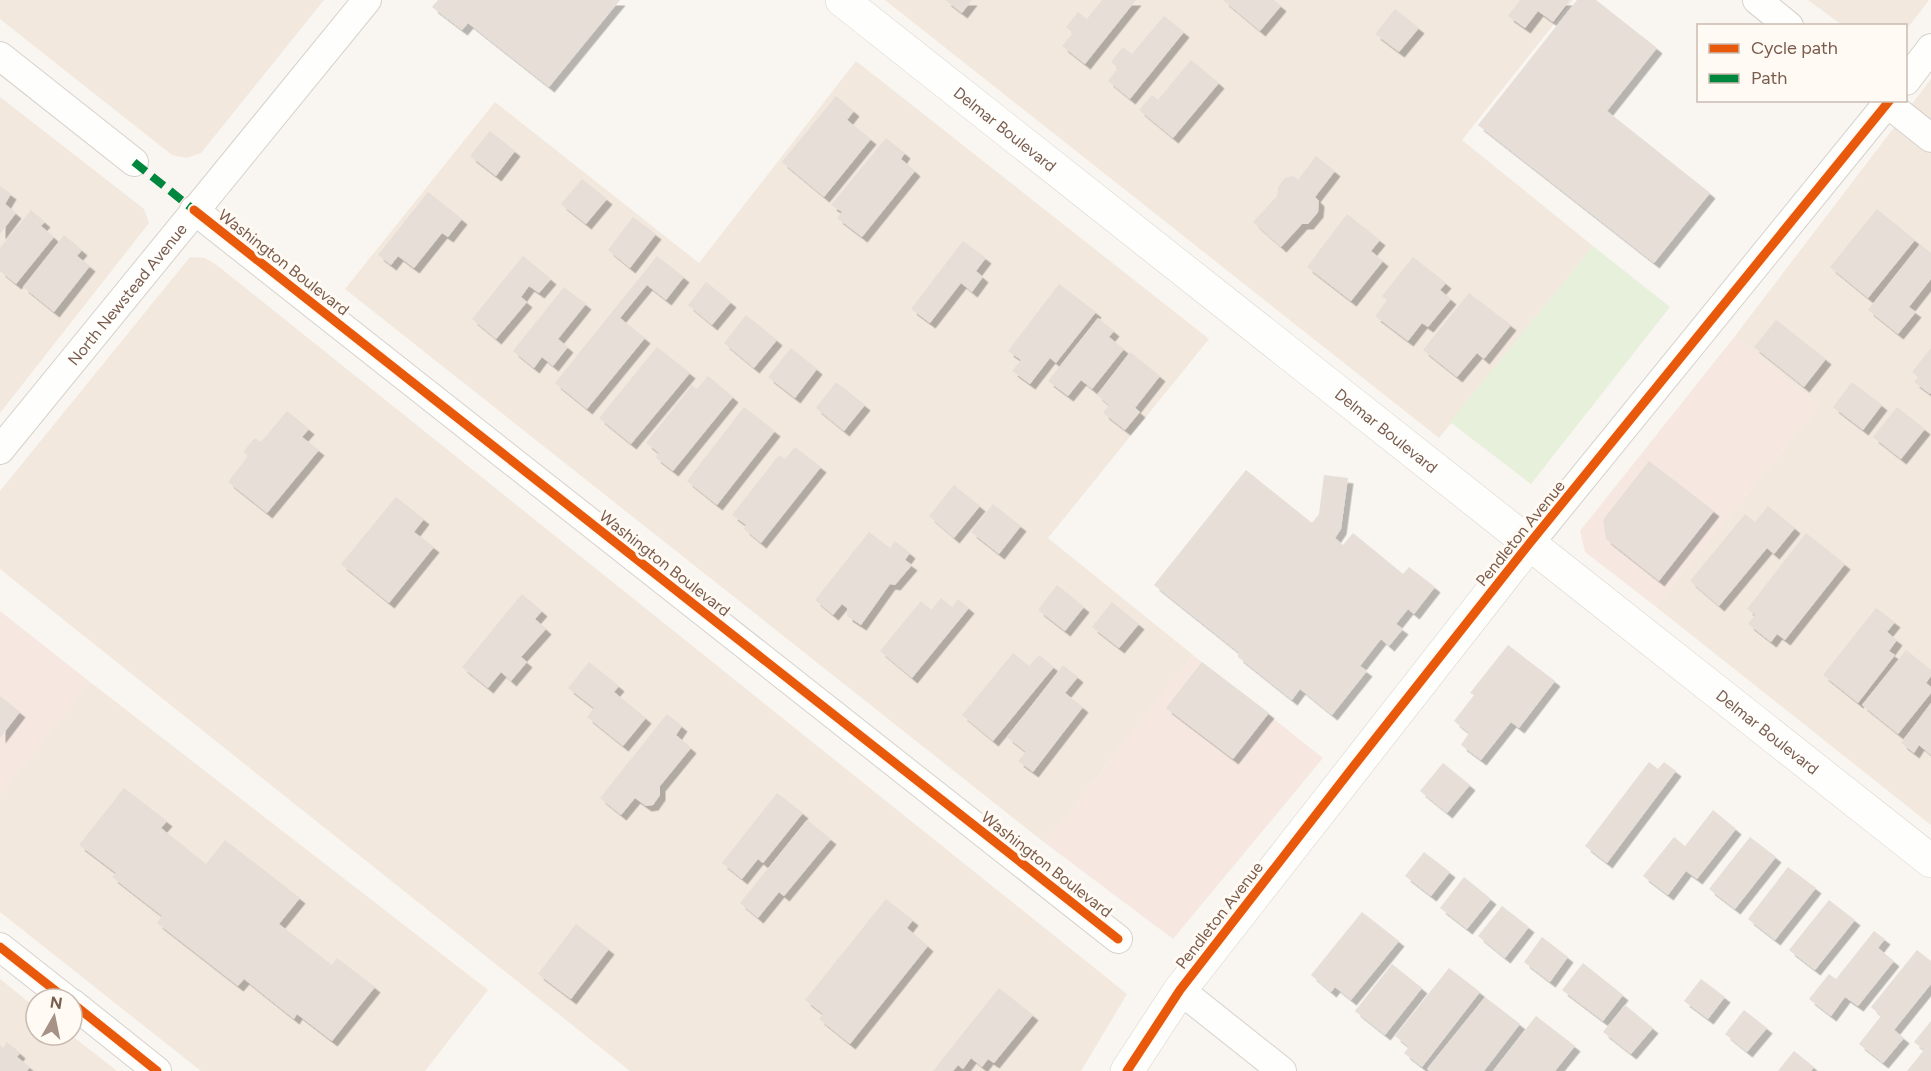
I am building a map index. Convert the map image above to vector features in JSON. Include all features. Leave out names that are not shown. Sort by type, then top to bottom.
[{"type":"main road","name":"Delmar Boulevard","points":[[842,0],[1931,861]]},
{"type":"main road","name":"Pendleton Avenue","points":[[1127,1071],[1180,990],[1529,544]]},
{"type":"street","name":"North Newstead Avenue","points":[[0,450],[367,0]]},
{"type":"street","points":[[1757,0],[1787,24]]},
{"type":"street","points":[[1907,78],[1931,48]]},
{"type":"street","points":[[0,56],[134,162]]},
{"type":"street","name":"Pendleton Avenue","points":[[1529,544],[1887,102]]},
{"type":"street","points":[[1887,102],[1931,138]]},
{"type":"street","name":"Washington Boulevard","points":[[194,210],[1118,939]]},
{"type":"street","points":[[0,947],[51,987]]},
{"type":"street","points":[[1180,990],[1282,1071]]},
{"type":"street","points":[[84,1013],[158,1071]]},
{"type":"shaded area","points":[[0,0],[324,0],[201,153],[187,158],[172,155],[0,19]]},
{"type":"shaded area","points":[[885,0],[1573,0],[1462,140],[1593,246],[1439,438]]},
{"type":"shaded area","points":[[1808,0],[1929,0],[1907,29],[1907,24],[1841,24]]},
{"type":"shaded area","points":[[856,61],[1209,339],[1048,538],[1193,655],[1045,843],[345,289],[495,102],[699,263]]},
{"type":"shaded area","points":[[1931,79],[1931,825],[1655,606],[1819,406],[1735,336]]},
{"type":"shaded area","points":[[0,97],[144,209],[149,223],[0,413]]},
{"type":"shaded area","points":[[190,257],[205,258],[218,266],[1127,994],[1081,1071],[630,1071],[0,569],[0,491]]},
{"type":"shaded area","points":[[1735,336],[1819,406],[1655,606],[1585,552],[1580,531]]},
{"type":"shaded area","points":[[0,611],[90,682],[0,795]]},
{"type":"shaded area","points":[[1193,655],[1323,758],[1173,939],[1045,843]]},
{"type":"shaded area","points":[[90,682],[488,990],[425,1071],[201,1071],[0,912],[0,795]]},
{"type":"shaded area","points":[[0,979],[24,998],[24,1047],[84,1047],[84,1045],[117,1071],[0,1071]]},
{"type":"green space","points":[[1593,246],[1670,307],[1531,484],[1450,422]]},
{"type":"building","points":[[438,0],[620,0],[549,87],[468,23],[462,30],[432,7]]},
{"type":"building","points":[[945,0],[972,0],[962,13]]},
{"type":"building","points":[[1102,0],[1136,0],[1085,64],[1062,46],[1073,33],[1066,27],[1078,12],[1087,19]]},
{"type":"building","points":[[1223,0],[1274,0],[1281,6],[1260,31]]},
{"type":"building","points":[[1520,0],[1570,0],[1553,22],[1538,11],[1525,28],[1508,16]]},
{"type":"building","points":[[1577,0],[1596,0],[1657,48],[1607,111],[1710,193],[1654,263],[1478,125]]},
{"type":"building","points":[[1395,9],[1419,28],[1399,52],[1375,34]]},
{"type":"building","points":[[1164,16],[1184,32],[1130,99],[1108,81],[1118,68],[1111,62],[1123,47],[1132,54]]},
{"type":"building","points":[[1191,60],[1219,83],[1173,138],[1139,110],[1152,95],[1158,100]]},
{"type":"building","points":[[836,96],[854,111],[847,120],[871,139],[824,197],[782,162]]},
{"type":"building","points":[[490,131],[515,151],[496,176],[470,156]]},
{"type":"building","points":[[886,138],[905,153],[901,159],[915,171],[862,237],[837,218],[842,212],[831,205]]},
{"type":"building","points":[[1316,156],[1335,171],[1315,197],[1319,201],[1318,212],[1308,224],[1302,224],[1281,247],[1253,222],[1277,196],[1278,187],[1285,178],[1293,176],[1298,180]]},
{"type":"building","points":[[582,179],[607,199],[586,224],[561,204]]},
{"type":"building","points":[[0,186],[11,194],[5,204],[16,213],[0,234]]},
{"type":"building","points":[[428,192],[462,219],[448,237],[442,233],[414,268],[398,256],[391,265],[378,255]]},
{"type":"building","points":[[1877,209],[1915,240],[1868,298],[1830,267]]},
{"type":"building","points":[[31,210],[45,222],[41,226],[54,237],[16,284],[0,271],[0,248]]},
{"type":"building","points":[[1347,214],[1380,240],[1371,251],[1383,261],[1351,301],[1307,267]]},
{"type":"building","points":[[633,217],[656,234],[630,268],[608,250]]},
{"type":"building","points":[[64,235],[82,250],[77,256],[90,266],[54,312],[23,287]]},
{"type":"building","points":[[963,241],[986,258],[976,271],[983,277],[972,292],[961,283],[930,323],[911,309]]},
{"type":"building","points":[[1920,244],[1931,253],[1931,279],[1909,307],[1916,312],[1898,334],[1868,310]]},
{"type":"building","points":[[523,256],[551,279],[539,293],[529,286],[521,297],[527,302],[496,339],[472,319]]},
{"type":"building","points":[[657,256],[684,277],[666,300],[647,285],[620,318],[645,338],[587,409],[555,383]]},
{"type":"building","points":[[1413,257],[1446,283],[1440,290],[1451,299],[1428,327],[1422,323],[1408,341],[1375,316],[1387,300],[1382,296]]},
{"type":"building","points":[[706,282],[731,302],[712,325],[688,305]]},
{"type":"building","points":[[1059,284],[1096,312],[1056,363],[1050,358],[1030,384],[1012,371],[1021,360],[1008,351]]},
{"type":"building","points":[[564,287],[586,304],[558,339],[568,347],[553,366],[542,357],[534,368],[513,351]]},
{"type":"building","points":[[1469,293],[1511,325],[1484,359],[1477,353],[1457,377],[1423,350]]},
{"type":"building","points":[[746,315],[777,340],[754,368],[724,343]]},
{"type":"building","points":[[1098,318],[1114,331],[1109,337],[1124,349],[1092,389],[1081,380],[1068,396],[1048,381]]},
{"type":"building","points":[[1776,320],[1826,359],[1804,387],[1754,347]]},
{"type":"building","points":[[657,347],[690,373],[631,444],[599,418]]},
{"type":"building","points":[[791,348],[817,369],[795,398],[768,377]]},
{"type":"building","points":[[1931,348],[1930,394],[1914,382],[1918,377],[1912,372]]},
{"type":"building","points":[[1130,352],[1160,376],[1135,408],[1140,412],[1125,430],[1103,413],[1109,405],[1097,395]]},
{"type":"building","points":[[708,376],[733,397],[673,471],[655,457],[659,453],[646,443],[692,385],[697,389]]},
{"type":"building","points":[[836,382],[865,405],[844,431],[816,408]]},
{"type":"building","points":[[1852,382],[1882,405],[1863,430],[1833,407]]},
{"type":"building","points":[[744,407],[775,431],[717,505],[687,481]]},
{"type":"building","points":[[1897,407],[1925,429],[1901,459],[1873,437]]},
{"type":"building","points":[[287,411],[309,429],[302,437],[319,450],[267,513],[228,482],[248,456],[243,452],[255,438],[261,442]]},
{"type":"building","points":[[795,447],[821,467],[761,543],[744,529],[746,525],[732,515],[779,455],[785,459]]},
{"type":"building","points":[[1649,461],[1714,511],[1659,581],[1606,539],[1603,520]]},
{"type":"building","points":[[1246,470],[1312,523],[1319,514],[1324,475],[1348,478],[1341,529],[1335,538],[1343,545],[1353,533],[1403,574],[1409,567],[1435,587],[1414,614],[1408,609],[1396,624],[1403,629],[1389,646],[1381,639],[1360,666],[1367,671],[1332,715],[1300,689],[1292,700],[1238,657],[1238,652],[1154,585]]},
{"type":"building","points":[[954,485],[980,506],[954,538],[929,516]]},
{"type":"building","points":[[396,497],[424,519],[414,532],[434,547],[389,603],[341,564]]},
{"type":"building","points":[[993,504],[1021,526],[999,554],[971,532]]},
{"type":"building","points":[[1768,506],[1795,528],[1774,554],[1767,548],[1719,606],[1690,581],[1745,514],[1755,522]]},
{"type":"building","points":[[869,532],[890,548],[895,541],[910,553],[905,560],[912,565],[895,585],[890,584],[861,625],[847,616],[847,608],[842,604],[833,615],[815,600]]},
{"type":"building","points":[[1806,533],[1845,564],[1785,640],[1777,634],[1771,642],[1748,624],[1755,615],[1747,609]]},
{"type":"building","points":[[1057,585],[1084,607],[1065,631],[1038,610]]},
{"type":"building","points":[[522,594],[542,611],[535,619],[546,629],[521,657],[527,662],[511,681],[501,672],[488,688],[462,667]]},
{"type":"building","points":[[941,598],[952,607],[958,599],[969,608],[912,678],[880,651],[921,601],[931,610]]},
{"type":"building","points":[[1112,602],[1139,624],[1119,648],[1092,627]]},
{"type":"building","points":[[1876,608],[1895,622],[1887,632],[1897,640],[1889,651],[1895,655],[1858,703],[1823,675]]},
{"type":"building","points":[[1508,645],[1555,681],[1519,728],[1511,722],[1481,760],[1461,745],[1469,733],[1454,721],[1474,695],[1470,693]]},
{"type":"building","points":[[1906,650],[1931,670],[1931,676],[1926,683],[1931,687],[1931,693],[1898,734],[1862,705]]},
{"type":"building","points":[[1013,653],[1029,666],[1039,655],[1054,667],[993,741],[962,715]]},
{"type":"building","points":[[589,662],[619,686],[614,692],[646,718],[623,746],[587,717],[594,708],[568,688]]},
{"type":"building","points":[[1202,662],[1269,713],[1233,759],[1166,708]]},
{"type":"building","points":[[1063,665],[1078,677],[1065,693],[1083,707],[1033,772],[1018,761],[1026,752],[1007,737]]},
{"type":"building","points":[[0,696],[20,712],[0,738]]},
{"type":"building","points":[[1931,703],[1931,755],[1919,745],[1914,753],[1901,743]]},
{"type":"building","points":[[667,714],[682,726],[676,735],[691,748],[660,786],[660,795],[653,805],[646,806],[635,798],[621,815],[600,798]]},
{"type":"building","points":[[1649,762],[1658,769],[1664,762],[1676,771],[1607,863],[1585,846]]},
{"type":"building","points":[[1443,763],[1470,785],[1447,813],[1420,791]]},
{"type":"building","points":[[124,788],[167,821],[161,828],[206,864],[225,840],[300,898],[279,924],[332,965],[337,958],[375,987],[332,1041],[297,1014],[294,1019],[244,979],[238,986],[157,923],[162,916],[112,877],[116,873],[79,845]]},
{"type":"building","points":[[777,793],[803,813],[763,863],[758,859],[742,879],[722,863]]},
{"type":"building","points":[[1713,810],[1736,829],[1697,879],[1686,871],[1668,895],[1643,876],[1674,837],[1685,846]]},
{"type":"building","points":[[807,820],[831,839],[784,896],[779,892],[758,918],[740,903]]},
{"type":"building","points":[[1750,837],[1776,857],[1735,909],[1709,889]]},
{"type":"building","points":[[1424,852],[1450,872],[1431,896],[1405,876]]},
{"type":"building","points":[[1788,867],[1816,888],[1775,940],[1748,919]]},
{"type":"building","points":[[1464,877],[1491,899],[1467,929],[1440,908]]},
{"type":"building","points":[[886,899],[913,920],[907,928],[928,946],[850,1044],[819,1019],[823,1014],[805,1000]]},
{"type":"building","points":[[1829,900],[1855,920],[1815,970],[1789,950]]},
{"type":"building","points":[[1502,906],[1529,927],[1505,958],[1478,936]]},
{"type":"building","points":[[1362,912],[1399,941],[1351,1000],[1335,987],[1331,992],[1311,975]]},
{"type":"building","points":[[576,924],[609,949],[571,999],[538,974]]},
{"type":"building","points":[[1874,931],[1885,939],[1878,948],[1894,961],[1858,1006],[1845,997],[1831,1016],[1809,999],[1829,974],[1836,979]]},
{"type":"building","points":[[1542,937],[1568,957],[1550,982],[1524,962]]},
{"type":"building","points":[[1917,950],[1931,961],[1931,984],[1894,1030],[1904,1038],[1883,1063],[1859,1044],[1881,1016],[1871,1007]]},
{"type":"building","points":[[1583,963],[1623,995],[1603,1021],[1562,990]]},
{"type":"building","points":[[1392,964],[1422,988],[1385,1035],[1355,1011]]},
{"type":"building","points":[[1449,968],[1480,992],[1422,1067],[1404,1053],[1409,1047],[1395,1036]]},
{"type":"building","points":[[1701,979],[1725,997],[1708,1019],[1684,1001]]},
{"type":"building","points":[[999,988],[1033,1015],[994,1063],[988,1059],[982,1067],[971,1058],[963,1069],[958,1065],[953,1071],[933,1071]]},
{"type":"building","points":[[1485,997],[1520,1024],[1484,1071],[1430,1071],[1427,1069]]},
{"type":"building","points":[[1625,1005],[1653,1028],[1631,1054],[1603,1032]]},
{"type":"building","points":[[1744,1010],[1767,1028],[1747,1052],[1725,1034]]},
{"type":"building","points":[[1536,1016],[1575,1046],[1555,1071],[1493,1071]]},
{"type":"building","points":[[1931,1021],[1931,1071],[1907,1071],[1924,1050],[1914,1042]]},
{"type":"building","points":[[7,1042],[20,1053],[17,1057],[30,1067],[27,1071],[0,1071],[0,1045],[3,1048]]},
{"type":"building","points":[[1794,1051],[1814,1067],[1811,1071],[1778,1071]]},
{"type":"marked path","points":[[134,162],[194,210]]},
{"type":"cycle path","points":[[1127,1071],[1180,990],[1353,767],[1529,544],[1888,102]]},
{"type":"cycle path","points":[[194,210],[1118,939]]},
{"type":"cycle path","points":[[0,947],[51,987]]},
{"type":"cycle path","points":[[84,1013],[157,1071]]}]
